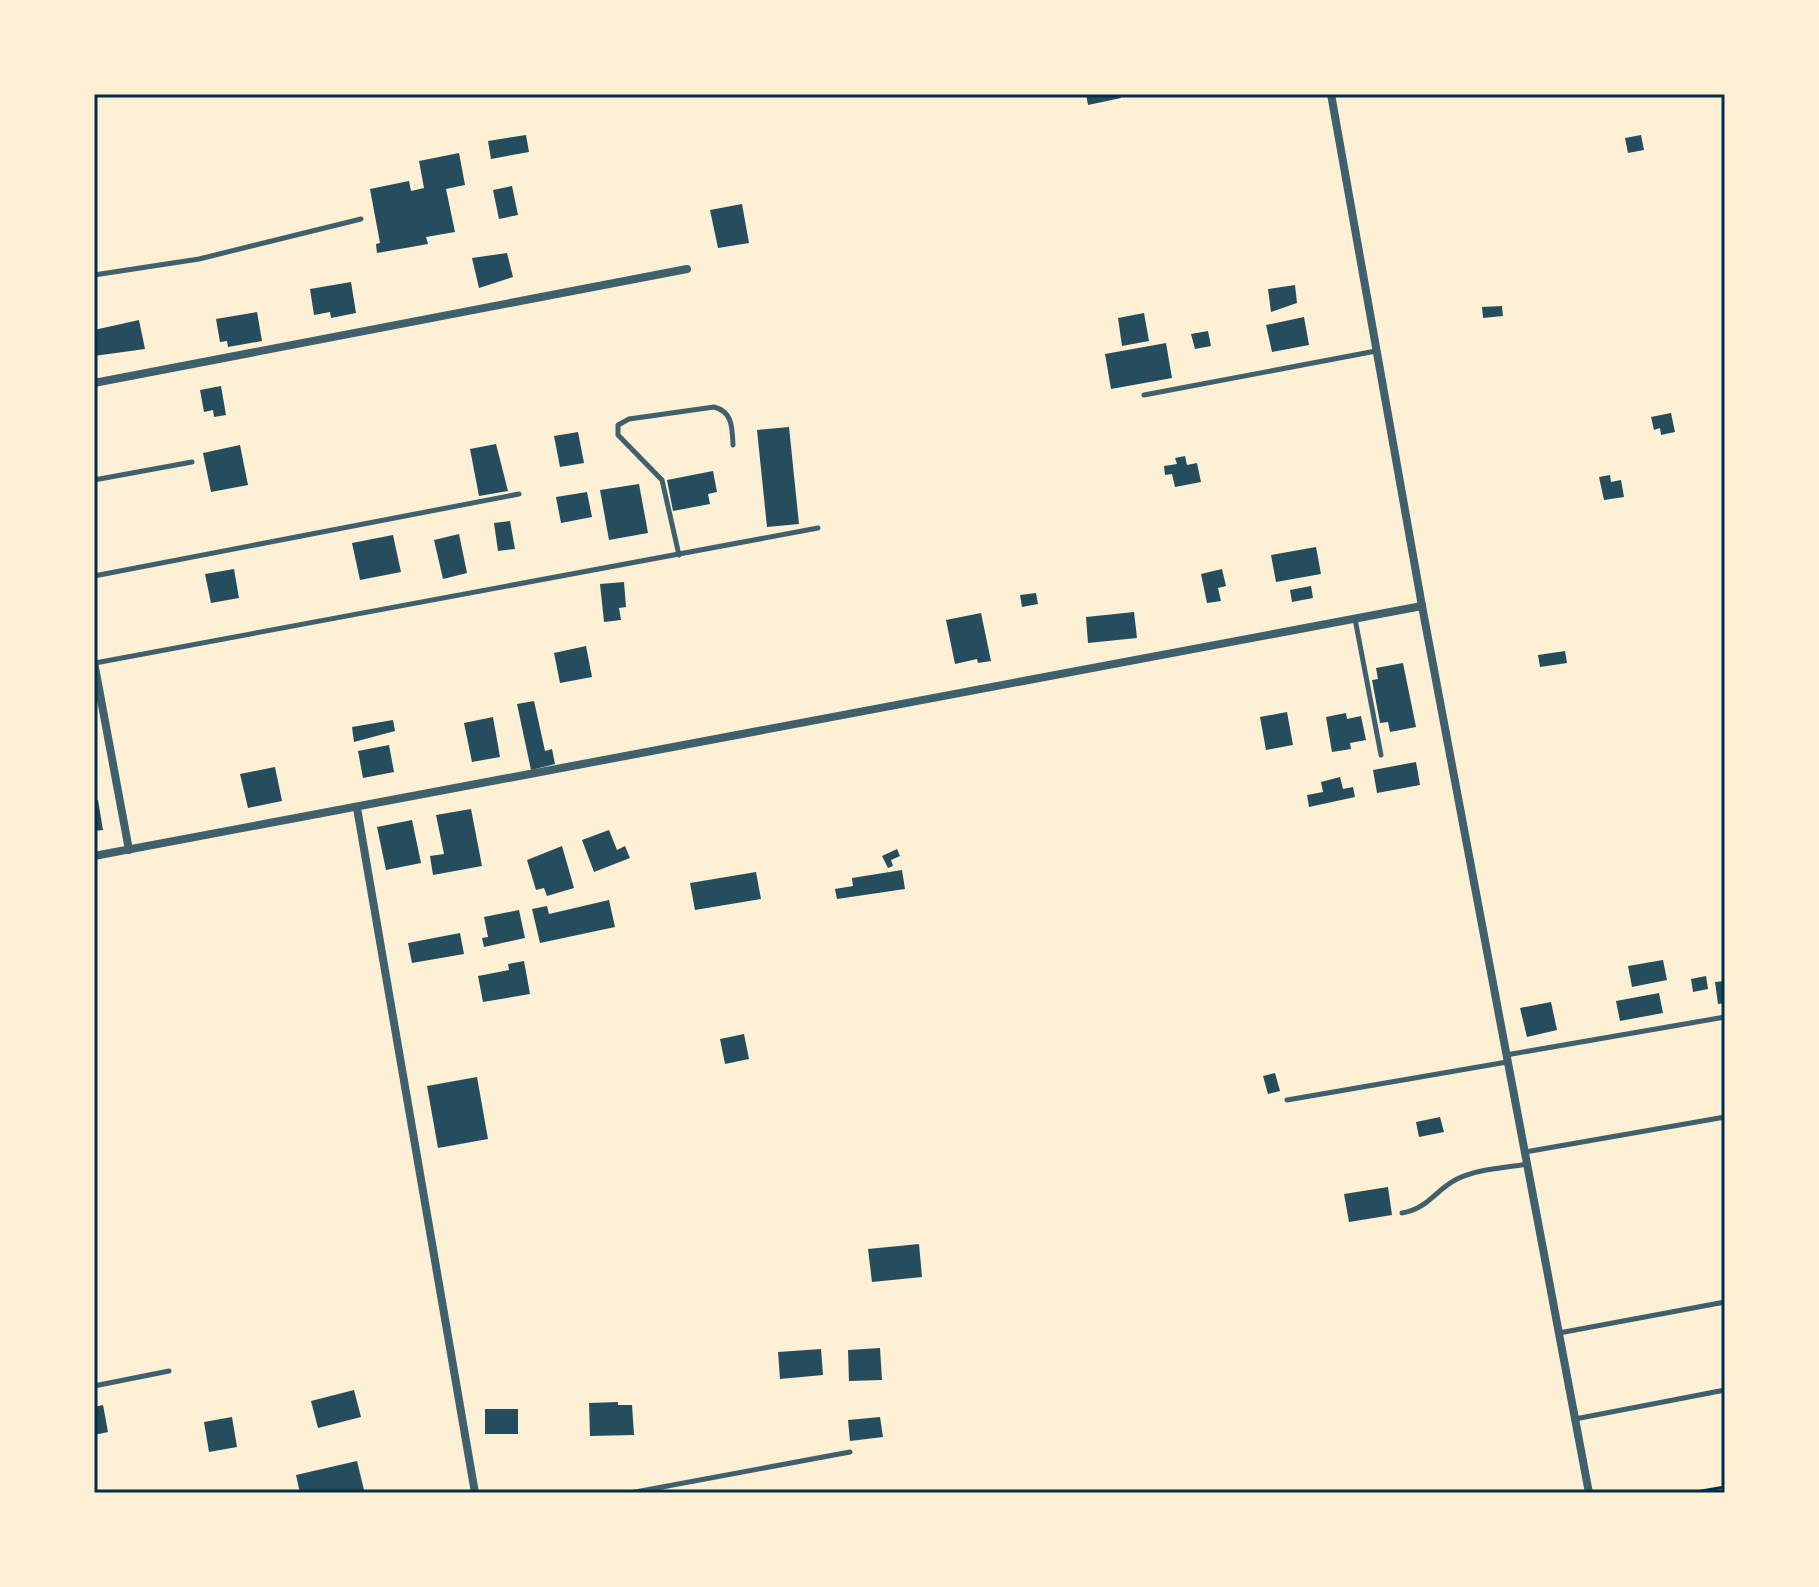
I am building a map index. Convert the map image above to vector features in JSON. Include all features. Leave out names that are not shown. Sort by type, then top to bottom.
[{"type":"street","points":[[1331,94],[1422,606],[1589,1493]]},
{"type":"street","points":[[94,383],[687,269]]},
{"type":"street","points":[[94,856],[1422,606]]},
{"type":"street","points":[[94,663],[129,850]]},
{"type":"street","points":[[357,808],[475,1493]]},
{"type":"lane","points":[[94,275],[199,259],[361,219]]},
{"type":"lane","points":[[1144,395],[1376,351]]},
{"type":"lane","points":[[679,555],[662,480],[618,435],[618,425],[629,419],[714,407],[724,411],[730,420],[733,445]]},
{"type":"lane","points":[[94,480],[192,462]]},
{"type":"lane","points":[[94,576],[519,494]]},
{"type":"lane","points":[[94,663],[818,528]]},
{"type":"lane","points":[[1355,619],[1381,755]]},
{"type":"lane","points":[[1287,1100],[1725,1017]]},
{"type":"lane","points":[[1525,1152],[1725,1117]]},
{"type":"lane","points":[[1402,1213],[1424,1207],[1445,1186],[1464,1176],[1527,1164]]},
{"type":"lane","points":[[1559,1333],[1725,1302]]},
{"type":"lane","points":[[94,1386],[169,1371]]},
{"type":"lane","points":[[1575,1419],[1725,1390]]},
{"type":"lane","points":[[630,1493],[850,1452]]},
{"type":"path","points":[[1690,1493],[1725,1487]]},
{"type":"building","points":[[1086,94],[1120,94],[1121,98],[1088,105]]},
{"type":"building","points":[[526,135],[529,152],[491,159],[488,141]]},
{"type":"building","points":[[1641,135],[1644,150],[1628,153],[1625,138]]},
{"type":"building","points":[[459,153],[465,185],[446,189],[455,232],[426,237],[428,244],[377,253],[376,244],[380,243],[370,189],[409,181],[411,191],[424,188],[419,161]]},
{"type":"building","points":[[512,186],[518,215],[499,219],[493,190]]},
{"type":"building","points":[[742,204],[749,243],[718,248],[710,210]]},
{"type":"building","points":[[507,253],[513,277],[479,288],[472,258]]},
{"type":"building","points":[[351,282],[356,313],[331,318],[330,312],[314,315],[310,289]]},
{"type":"building","points":[[1295,285],[1297,303],[1271,312],[1268,289]]},
{"type":"building","points":[[1502,306],[1503,316],[1483,318],[1482,307]]},
{"type":"building","points":[[257,312],[262,341],[228,347],[227,341],[220,342],[216,319]]},
{"type":"building","points":[[1144,313],[1149,341],[1122,346],[1118,318]]},
{"type":"building","points":[[1304,317],[1309,345],[1272,352],[1266,325]]},
{"type":"building","points":[[139,320],[145,349],[94,356],[94,330]]},
{"type":"building","points":[[1208,331],[1211,346],[1195,349],[1191,334]]},
{"type":"building","points":[[1166,343],[1172,378],[1111,389],[1105,354]]},
{"type":"building","points":[[221,386],[226,415],[214,417],[213,410],[204,412],[200,390]]},
{"type":"building","points":[[1671,413],[1675,432],[1661,435],[1660,428],[1654,430],[1651,417]]},
{"type":"building","points":[[789,427],[799,524],[767,527],[757,430]]},
{"type":"building","points":[[578,432],[584,463],[560,467],[554,436]]},
{"type":"building","points":[[496,444],[508,491],[479,496],[470,449]]},
{"type":"building","points":[[240,445],[248,485],[211,492],[203,453]]},
{"type":"building","points":[[1185,456],[1187,465],[1197,463],[1201,482],[1175,487],[1172,474],[1165,475],[1164,466],[1177,464],[1175,458]]},
{"type":"building","points":[[713,471],[717,492],[708,494],[710,504],[673,511],[667,480]]},
{"type":"building","points":[[1610,475],[1611,482],[1621,480],[1624,497],[1604,500],[1599,477]]},
{"type":"building","points":[[639,484],[648,533],[609,540],[600,490]]},
{"type":"building","points":[[587,492],[592,517],[561,523],[556,497]]},
{"type":"building","points":[[510,521],[515,549],[498,551],[494,523]]},
{"type":"building","points":[[459,534],[467,573],[443,579],[434,540]]},
{"type":"building","points":[[393,535],[401,572],[360,580],[352,543]]},
{"type":"building","points":[[1316,547],[1321,574],[1276,582],[1271,555]]},
{"type":"building","points":[[234,569],[239,598],[211,603],[205,574]]},
{"type":"building","points":[[1222,569],[1226,586],[1218,588],[1221,601],[1207,603],[1201,574]]},
{"type":"building","points":[[624,582],[626,607],[619,608],[621,620],[604,622],[600,584]]},
{"type":"building","points":[[1311,586],[1313,598],[1292,602],[1290,590]]},
{"type":"building","points":[[1036,593],[1038,604],[1022,607],[1020,595]]},
{"type":"building","points":[[1134,612],[1137,638],[1088,643],[1086,617]]},
{"type":"building","points":[[981,613],[991,661],[978,663],[977,659],[955,664],[946,620]]},
{"type":"building","points":[[586,646],[592,677],[560,683],[554,653]]},
{"type":"building","points":[[1565,651],[1567,663],[1540,667],[1538,655]]},
{"type":"building","points":[[1403,663],[1416,727],[1390,732],[1388,722],[1380,723],[1372,680],[1378,679],[1376,668]]},
{"type":"building","points":[[534,701],[545,751],[552,749],[555,764],[531,770],[517,704]]},
{"type":"building","points":[[1287,712],[1293,745],[1266,750],[1260,717]]},
{"type":"building","points":[[1346,713],[1347,719],[1361,716],[1366,740],[1350,743],[1351,749],[1332,752],[1326,717]]},
{"type":"building","points":[[493,717],[500,757],[472,762],[464,723]]},
{"type":"building","points":[[393,720],[395,731],[354,742],[352,727]]},
{"type":"building","points":[[389,745],[394,772],[363,778],[358,751]]},
{"type":"building","points":[[1416,762],[1420,785],[1377,793],[1373,770]]},
{"type":"building","points":[[275,767],[282,801],[248,808],[240,774]]},
{"type":"building","points":[[1340,777],[1343,789],[1353,787],[1355,797],[1309,807],[1307,795],[1323,792],[1321,782]]},
{"type":"building","points":[[98,800],[103,830],[94,831],[94,801]]},
{"type":"building","points":[[471,809],[482,866],[433,875],[430,856],[444,854],[436,815]]},
{"type":"building","points":[[412,820],[421,863],[386,870],[377,827]]},
{"type":"building","points":[[609,830],[617,850],[625,846],[630,858],[594,872],[582,840]]},
{"type":"building","points":[[562,846],[574,888],[547,896],[544,888],[536,890],[527,860]]},
{"type":"building","points":[[897,849],[900,856],[891,860],[893,866],[888,868],[882,856]]},
{"type":"building","points":[[902,870],[905,889],[837,899],[835,889],[853,886],[852,878]]},
{"type":"building","points":[[756,872],[761,899],[695,910],[690,883]]},
{"type":"building","points":[[609,900],[615,927],[540,943],[532,909],[547,906],[549,914]]},
{"type":"building","points":[[519,910],[525,938],[484,947],[482,938],[488,937],[484,917]]},
{"type":"building","points":[[460,933],[464,954],[412,963],[408,943]]},
{"type":"building","points":[[1663,960],[1667,980],[1632,987],[1628,966]]},
{"type":"building","points":[[524,961],[530,994],[483,1002],[478,976],[509,970],[508,964]]},
{"type":"building","points":[[1706,976],[1708,989],[1693,992],[1691,979]]},
{"type":"building","points":[[1725,981],[1725,1003],[1718,1004],[1715,982]]},
{"type":"building","points":[[1659,993],[1663,1013],[1620,1021],[1616,1001]]},
{"type":"building","points":[[1551,1002],[1557,1030],[1527,1037],[1520,1008]]},
{"type":"building","points":[[744,1034],[749,1059],[725,1064],[720,1039]]},
{"type":"building","points":[[1275,1073],[1280,1091],[1268,1094],[1263,1076]]},
{"type":"building","points":[[477,1077],[488,1139],[438,1148],[427,1086]]},
{"type":"building","points":[[1440,1117],[1444,1132],[1419,1137],[1416,1122]]},
{"type":"building","points":[[1388,1187],[1392,1215],[1349,1222],[1344,1194]]},
{"type":"building","points":[[919,1244],[922,1277],[872,1282],[868,1249]]},
{"type":"building","points":[[880,1348],[882,1380],[849,1381],[848,1350]]},
{"type":"building","points":[[821,1349],[823,1375],[780,1379],[778,1352]]},
{"type":"building","points":[[354,1390],[361,1417],[318,1428],[311,1401]]},
{"type":"building","points":[[618,1402],[618,1405],[632,1405],[634,1435],[590,1436],[589,1403]]},
{"type":"building","points":[[103,1405],[108,1432],[94,1435],[94,1407]]},
{"type":"building","points":[[485,1409],[518,1409],[518,1434],[485,1434]]},
{"type":"building","points":[[232,1417],[237,1447],[209,1452],[204,1422]]},
{"type":"building","points":[[880,1417],[883,1437],[850,1441],[848,1420]]},
{"type":"building","points":[[357,1461],[364,1490],[300,1493],[296,1475]]}]
